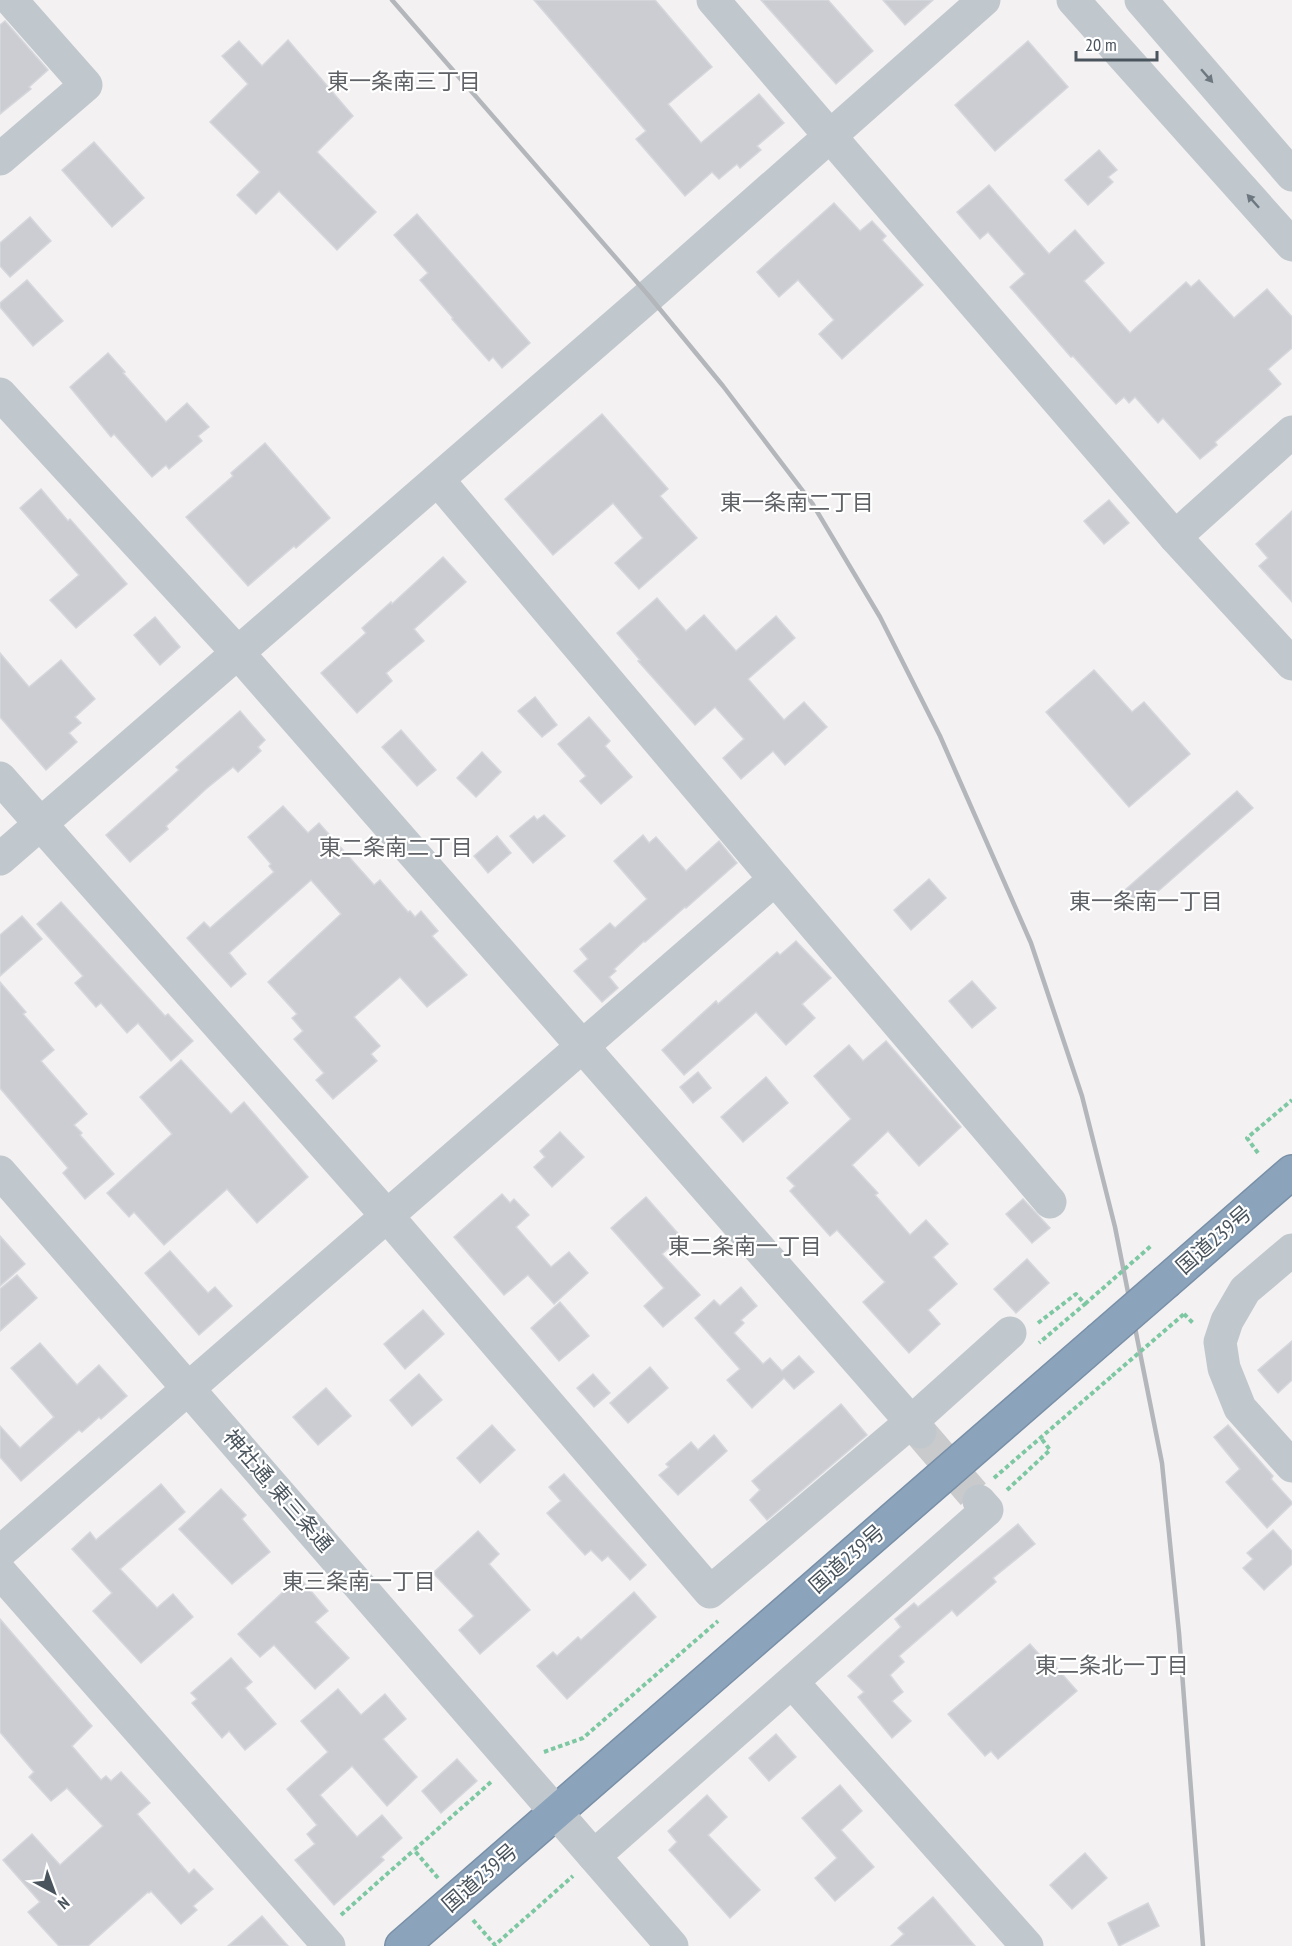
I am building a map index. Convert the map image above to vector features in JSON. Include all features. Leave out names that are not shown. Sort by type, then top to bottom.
[{"type":"highway","name":"国道239号","points":[[402,1946],[1292,1172]]},
{"type":"street","points":[[0,159],[86,86],[11,0]]},
{"type":"street","points":[[713,0],[1175,537],[1292,664]]},
{"type":"street","points":[[0,859],[438,480],[984,0]]},
{"type":"street","points":[[1073,0],[1292,244]]},
{"type":"street","points":[[1141,0],[1292,175]]},
{"type":"street","points":[[0,394],[238,653],[916,1427]]},
{"type":"street","points":[[1175,537],[1292,432]]},
{"type":"street","points":[[438,480],[1050,1202]]},
{"type":"street","points":[[0,778],[387,1217],[710,1592],[916,1427],[1020,1332]]},
{"type":"street","points":[[0,1552],[774,879]]},
{"type":"street","name":"神社通, 東三条通","points":[[0,1172],[672,1946]]},
{"type":"street","points":[[1292,1250],[1245,1290],[1227,1321],[1220,1342],[1224,1368],[1240,1408],[1292,1466]]},
{"type":"street","points":[[594,1856],[987,1510],[980,1501]]},
{"type":"street","points":[[0,1572],[323,1940]]},
{"type":"street","points":[[792,1682],[1027,1946]]},
{"type":"path","points":[[1258,1153],[1247,1138],[1292,1100]]},
{"type":"path","points":[[1020,1332],[1076,1294],[1085,1304],[1152,1245]]},
{"type":"path","points":[[1112,1376],[1184,1314],[1196,1327]]},
{"type":"path","points":[[1017,1480],[1050,1450],[1041,1438]]},
{"type":"path","points":[[323,1940],[414,1850]]},
{"type":"building","points":[[534,0],[655,0],[712,67],[668,104],[701,143],[759,94],[784,123],[757,146],[761,150],[740,168],[737,164],[719,179],[712,172],[685,196],[636,139],[646,131]]},
{"type":"building","points":[[761,0],[828,0],[873,51],[836,84]]},
{"type":"building","points":[[883,0],[933,0],[905,25]]},
{"type":"building","points":[[5,21],[48,70],[29,87],[31,89],[0,114],[0,25]]},
{"type":"building","points":[[288,40],[353,116],[317,152],[376,212],[337,250],[279,191],[256,214],[237,195],[260,172],[210,122],[248,84],[222,56],[239,41],[262,66]]},
{"type":"building","points":[[1028,41],[1068,87],[995,151],[955,105]]},
{"type":"building","points":[[94,142],[144,198],[112,227],[62,170]]},
{"type":"building","points":[[1099,150],[1117,170],[1108,177],[1113,182],[1088,205],[1065,180]]},
{"type":"building","points":[[989,185],[1049,254],[1075,230],[1104,263],[1084,281],[1130,333],[1186,282],[1191,287],[1199,280],[1234,318],[1267,289],[1292,317],[1292,348],[1268,369],[1281,384],[1215,442],[1217,445],[1200,459],[1163,418],[1158,423],[1135,397],[1129,403],[1124,397],[1116,404],[1010,287],[1025,274],[988,232],[980,239],[957,212]]},
{"type":"building","points":[[834,203],[860,231],[872,221],[886,236],[882,240],[923,285],[842,359],[819,334],[834,320],[798,280],[779,297],[757,272]]},
{"type":"building","points":[[417,214],[530,343],[502,368],[493,357],[489,361],[420,280],[428,273],[394,235]]},
{"type":"building","points":[[30,217],[51,241],[10,277],[0,266],[0,243]]},
{"type":"building","points":[[27,280],[63,321],[33,346],[0,307],[0,303]]},
{"type":"building","points":[[108,353],[166,422],[187,403],[209,427],[198,436],[202,441],[169,469],[166,465],[152,477],[114,434],[111,437],[70,387]]},
{"type":"building","points":[[602,414],[668,489],[660,496],[697,538],[639,589],[615,563],[643,538],[613,503],[553,555],[505,499]]},
{"type":"building","points":[[265,443],[330,518],[248,586],[186,517],[233,476],[231,473]]},
{"type":"building","points":[[41,489],[127,584],[76,628],[50,600],[79,575],[20,508]]},
{"type":"building","points":[[1109,500],[1129,523],[1104,544],[1084,521]]},
{"type":"building","points":[[1292,511],[1292,602],[1259,566],[1268,558],[1256,544]]},
{"type":"building","points":[[443,557],[466,582],[414,629],[424,641],[386,673],[392,681],[357,713],[321,673],[366,633],[362,628]]},
{"type":"building","points":[[657,598],[686,631],[704,615],[736,651],[776,616],[795,638],[748,679],[784,720],[804,702],[827,727],[785,765],[773,751],[741,779],[723,758],[744,739],[715,707],[695,725],[638,661],[640,660],[617,633]]},
{"type":"building","points":[[155,617],[180,647],[160,665],[134,635]]},
{"type":"building","points":[[0,653],[29,687],[61,660],[95,699],[75,717],[81,723],[69,733],[77,742],[46,770],[0,717]]},
{"type":"building","points":[[1094,670],[1132,712],[1144,702],[1190,754],[1129,807],[1046,712]]},
{"type":"building","points":[[535,697],[557,725],[542,737],[518,711]]},
{"type":"building","points":[[240,711],[265,740],[258,747],[261,751],[238,772],[233,767],[206,789],[166,826],[168,829],[130,862],[106,835],[179,770],[176,767]]},
{"type":"building","points":[[589,717],[610,741],[605,746],[632,777],[601,804],[580,781],[586,776],[558,744]]},
{"type":"building","points":[[401,730],[436,770],[417,786],[382,747]]},
{"type":"building","points":[[482,752],[501,772],[476,797],[457,778]]},
{"type":"building","points":[[1237,791],[1253,808],[1140,907],[1125,890]]},
{"type":"building","points":[[283,806],[308,833],[319,823],[374,885],[380,880],[408,912],[410,911],[415,917],[421,911],[438,931],[432,936],[467,975],[427,1007],[400,977],[354,1017],[380,1046],[371,1054],[377,1061],[333,1099],[316,1080],[324,1073],[294,1039],[303,1031],[292,1018],[297,1014],[268,982],[341,914],[311,880],[229,953],[246,974],[231,987],[187,938],[204,922],[210,928],[274,872],[269,866],[271,864],[248,837]]},
{"type":"building","points":[[544,815],[565,836],[533,863],[510,836],[534,816],[537,820]]},
{"type":"building","points":[[643,835],[649,843],[656,837],[686,871],[719,841],[737,863],[614,969],[616,971],[609,977],[618,988],[602,1002],[574,971],[588,959],[580,949],[610,923],[615,928],[647,899],[614,861]]},
{"type":"building","points":[[497,836],[511,853],[488,873],[474,856]]},
{"type":"building","points":[[929,879],[946,898],[911,930],[894,910]]},
{"type":"building","points":[[61,902],[165,1016],[168,1014],[193,1041],[171,1061],[138,1023],[127,1033],[101,1003],[96,1007],[75,983],[83,976],[37,924]]},
{"type":"building","points":[[22,916],[42,939],[0,976],[0,935]]},
{"type":"building","points":[[796,941],[831,978],[802,1004],[815,1018],[786,1045],[756,1012],[684,1075],[662,1050],[716,1001],[718,1004],[777,952],[780,955]]},
{"type":"building","points":[[972,981],[996,1008],[972,1028],[949,1001]]},
{"type":"building","points":[[0,982],[26,1012],[23,1014],[54,1050],[41,1061],[87,1114],[74,1125],[114,1174],[85,1199],[63,1173],[68,1168],[0,1088]]},
{"type":"building","points":[[886,1041],[961,1127],[919,1166],[888,1131],[852,1165],[878,1193],[875,1195],[910,1235],[926,1220],[948,1244],[933,1257],[957,1284],[928,1310],[940,1324],[909,1353],[863,1302],[885,1282],[837,1230],[830,1236],[790,1191],[795,1186],[787,1178],[851,1119],[814,1076],[849,1045],[863,1061]]},
{"type":"building","points":[[181,1060],[231,1114],[244,1102],[308,1177],[257,1223],[227,1189],[164,1245],[134,1212],[129,1217],[107,1193],[172,1134],[140,1097]]},
{"type":"building","points":[[698,1072],[711,1088],[693,1103],[680,1087]]},
{"type":"building","points":[[766,1077],[788,1103],[743,1142],[721,1117]]},
{"type":"building","points":[[560,1132],[584,1157],[552,1187],[534,1167],[545,1157],[540,1151]]},
{"type":"building","points":[[502,1194],[510,1203],[514,1199],[529,1215],[516,1227],[551,1267],[569,1252],[588,1273],[554,1304],[528,1275],[504,1295],[454,1237]]},
{"type":"building","points":[[646,1197],[681,1237],[662,1254],[700,1295],[663,1327],[644,1306],[664,1288],[611,1228]]},
{"type":"building","points":[[1023,1199],[1050,1228],[1032,1243],[1006,1214]]},
{"type":"building","points":[[0,1236],[25,1264],[0,1286]]},
{"type":"building","points":[[170,1251],[208,1293],[215,1287],[232,1306],[199,1335],[145,1273]]},
{"type":"building","points":[[1027,1259],[1049,1283],[1016,1313],[994,1289]]},
{"type":"building","points":[[17,1275],[37,1298],[0,1331],[0,1289]]},
{"type":"building","points":[[741,1287],[757,1306],[741,1320],[744,1323],[734,1333],[763,1364],[770,1358],[782,1371],[799,1356],[814,1372],[794,1389],[784,1378],[752,1408],[727,1380],[740,1369],[695,1318],[714,1300],[720,1306]]},
{"type":"building","points":[[560,1302],[589,1336],[559,1361],[531,1328]]},
{"type":"building","points":[[423,1310],[444,1334],[405,1369],[384,1344]]},
{"type":"building","points":[[1292,1341],[1292,1380],[1278,1393],[1258,1370]]},
{"type":"building","points":[[40,1343],[77,1385],[99,1365],[127,1396],[101,1419],[99,1417],[82,1432],[79,1430],[21,1481],[0,1457],[0,1426],[20,1448],[54,1417],[11,1368]]},
{"type":"building","points":[[650,1367],[668,1388],[628,1423],[610,1403]]},
{"type":"building","points":[[419,1374],[442,1400],[412,1426],[390,1400]]},
{"type":"building","points":[[593,1374],[610,1393],[594,1407],[577,1388]]},
{"type":"building","points":[[326,1388],[351,1416],[318,1445],[293,1417]]},
{"type":"building","points":[[841,1404],[867,1435],[767,1520],[750,1500],[760,1490],[752,1481]]},
{"type":"building","points":[[492,1425],[515,1450],[480,1483],[457,1458]]},
{"type":"building","points":[[1228,1425],[1273,1476],[1271,1479],[1292,1502],[1267,1528],[1226,1482],[1240,1469],[1214,1437]]},
{"type":"building","points":[[714,1435],[727,1451],[678,1495],[659,1475],[669,1467],[666,1464],[691,1442],[698,1450]]},
{"type":"building","points":[[564,1474],[646,1565],[630,1580],[608,1556],[602,1561],[591,1550],[585,1555],[547,1513],[561,1501],[549,1487]]},
{"type":"building","points":[[161,1484],[185,1512],[120,1569],[157,1608],[173,1594],[193,1617],[141,1663],[93,1611],[112,1593],[72,1549],[90,1532],[96,1540]]},
{"type":"building","points":[[221,1489],[246,1515],[242,1519],[270,1552],[232,1584],[179,1529]]},
{"type":"building","points":[[1018,1524],[1035,1544],[993,1578],[996,1582],[957,1616],[952,1610],[899,1656],[904,1662],[890,1675],[903,1692],[892,1701],[911,1721],[892,1738],[858,1697],[864,1692],[848,1676],[901,1627],[895,1619],[914,1603],[918,1607]]},
{"type":"building","points":[[1273,1530],[1292,1551],[1292,1564],[1264,1590],[1243,1568],[1253,1559],[1247,1553]]},
{"type":"building","points":[[478,1531],[499,1554],[489,1564],[530,1610],[480,1654],[459,1630],[474,1616],[433,1573]]},
{"type":"building","points":[[299,1577],[328,1611],[315,1622],[349,1658],[315,1689],[274,1645],[260,1657],[238,1634]]},
{"type":"building","points":[[634,1592],[656,1617],[567,1699],[537,1666],[553,1652],[557,1656],[578,1637],[581,1640]]},
{"type":"building","points":[[0,1619],[92,1726],[72,1746],[101,1780],[106,1776],[111,1781],[121,1772],[150,1803],[137,1814],[189,1874],[194,1869],[213,1889],[193,1906],[197,1910],[181,1924],[151,1891],[88,1946],[59,1946],[28,1912],[40,1902],[3,1860],[32,1834],[60,1865],[103,1826],[67,1788],[51,1801],[29,1777],[34,1772],[0,1732]]},
{"type":"building","points":[[1030,1644],[1046,1662],[1049,1659],[1077,1691],[998,1759],[991,1751],[985,1756],[948,1714]]},
{"type":"building","points":[[231,1658],[252,1682],[245,1688],[276,1724],[245,1750],[229,1731],[222,1738],[192,1703],[197,1699],[191,1693]]},
{"type":"building","points":[[338,1689],[361,1715],[385,1694],[406,1719],[383,1739],[417,1777],[387,1806],[352,1766],[320,1795],[357,1837],[382,1815],[402,1838],[381,1857],[384,1860],[334,1905],[295,1860],[315,1844],[307,1834],[317,1825],[287,1789],[328,1752],[301,1721]]},
{"type":"building","points":[[776,1734],[796,1757],[769,1781],[749,1758]]},
{"type":"building","points":[[457,1759],[477,1781],[441,1813],[422,1791]]},
{"type":"building","points":[[840,1785],[862,1811],[841,1830],[874,1867],[835,1901],[815,1878],[837,1858],[802,1818]]},
{"type":"building","points":[[707,1795],[727,1817],[708,1835],[760,1890],[730,1918],[669,1850],[677,1842],[668,1831]]},
{"type":"building","points":[[1085,1853],[1107,1878],[1072,1909],[1050,1885]]},
{"type":"building","points":[[933,1897],[975,1946],[891,1946],[904,1934],[898,1928]]},
{"type":"building","points":[[1148,1903],[1159,1926],[1119,1946],[1108,1923]]},
{"type":"building","points":[[262,1916],[288,1946],[228,1946]]},
{"type":"tunnel","points":[[920,1432],[979,1501]]},
{"type":"railway","points":[[392,0],[649,296],[723,386],[812,503],[880,617],[940,736],[1031,943],[1082,1096],[1115,1227],[1162,1463],[1179,1633],[1203,1946]]},
{"type":"district","name":"東一条南三丁目","points":[[404,81]]},
{"type":"district","name":"東一条南二丁目","points":[[797,502]]},
{"type":"district","name":"東二条南二丁目","points":[[396,847]]},
{"type":"district","name":"東一条南一丁目","points":[[1146,901]]},
{"type":"district","name":"東二条南一丁目","points":[[745,1246]]},
{"type":"district","name":"東三条南一丁目","points":[[359,1581]]},
{"type":"district","name":"東二条北一丁目","points":[[1112,1665]]}]
